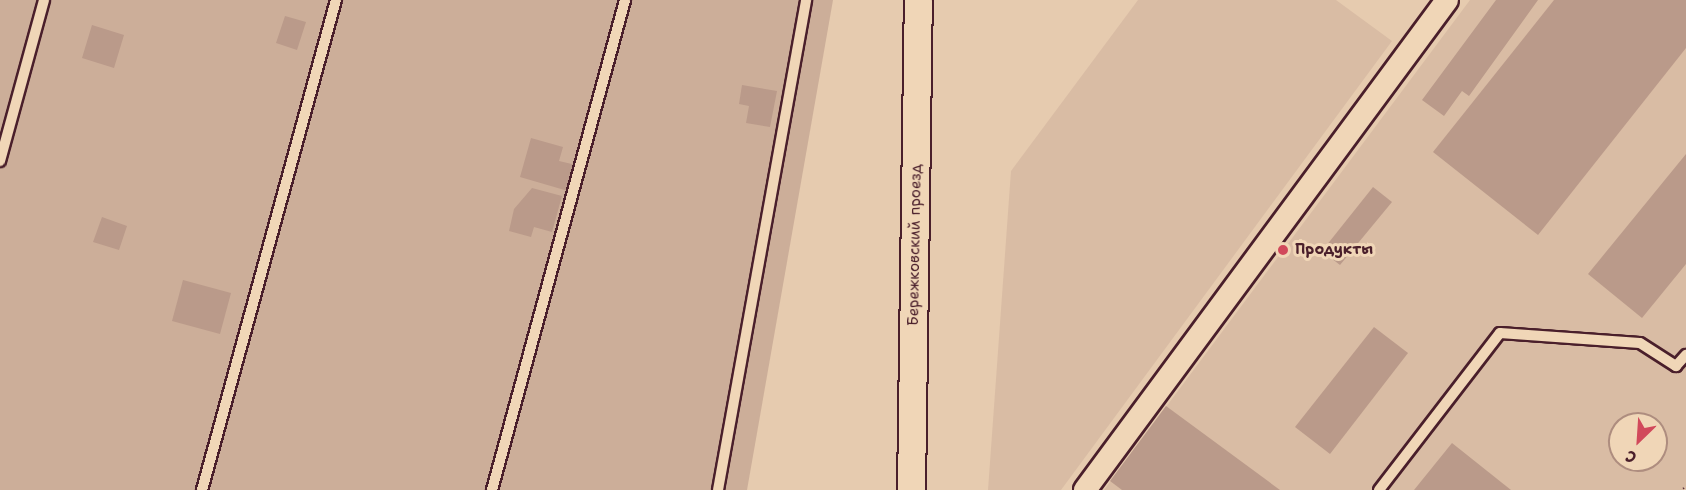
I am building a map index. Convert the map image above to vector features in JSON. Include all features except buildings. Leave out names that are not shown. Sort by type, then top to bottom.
[{"type":"street","name":"Бережковский проезд","points":[[911,490],[918,0]]},
{"type":"street","points":[[1085,490],[1447,0]]},
{"type":"lane","points":[[0,161],[44,0]]},
{"type":"lane","points":[[202,490],[336,0]]},
{"type":"lane","points":[[492,490],[625,0]]},
{"type":"lane","points":[[718,490],[806,0]]},
{"type":"lane","points":[[1379,490],[1500,333],[1640,343],[1676,366],[1686,355]]},
{"type":"shaded area","points":[[0,0],[833,0],[747,490],[0,490]]},
{"type":"shaded area","points":[[1138,0],[1336,0],[1392,41],[1061,490],[988,490],[1011,171]]},
{"type":"shaded area","points":[[1470,0],[1686,0],[1686,490],[1104,490]]},
{"type":"place","name":"Продукты","points":[[1283,250]]}]
